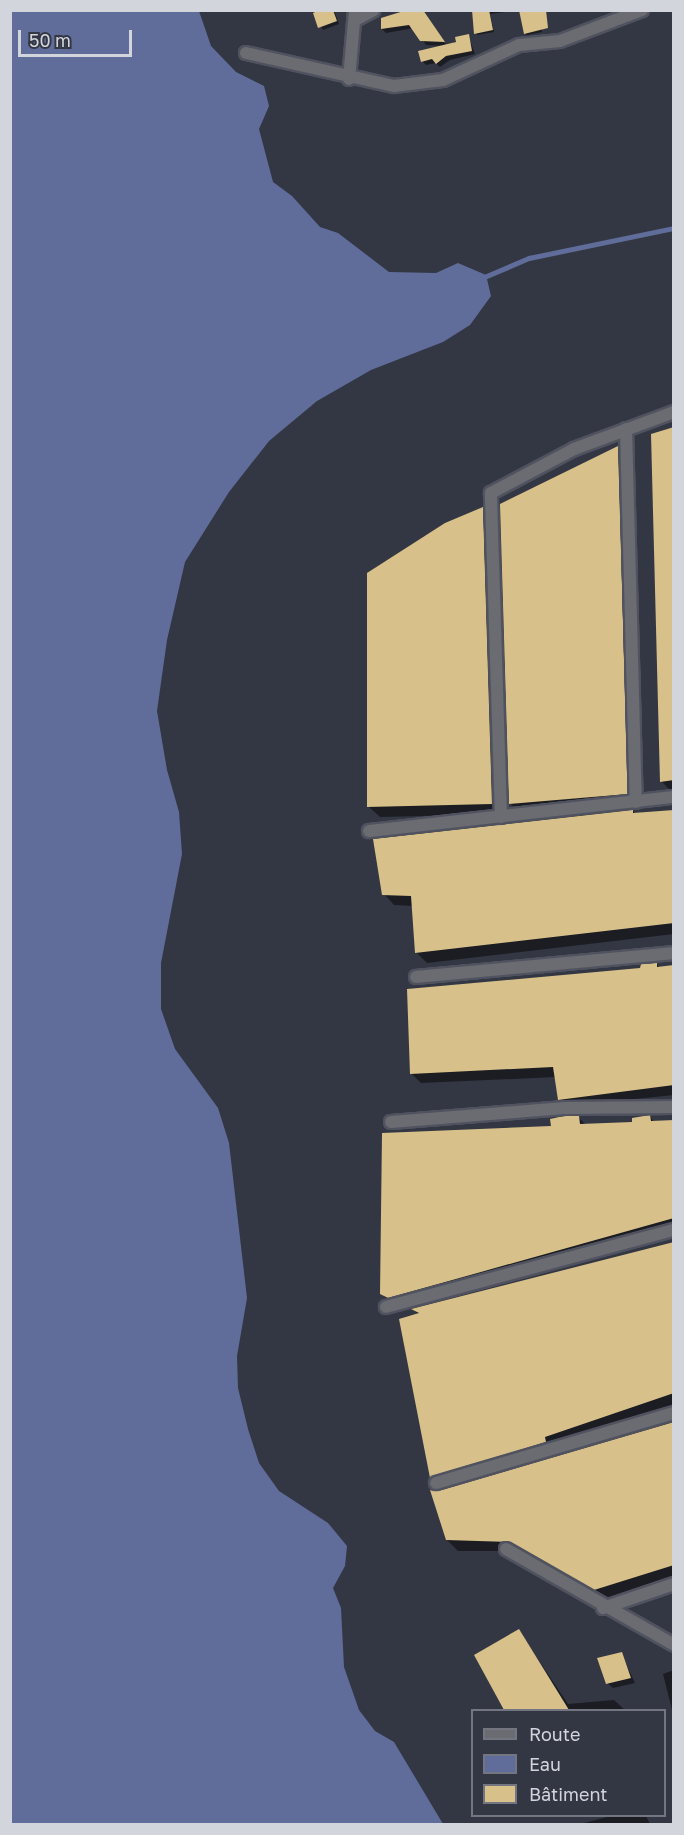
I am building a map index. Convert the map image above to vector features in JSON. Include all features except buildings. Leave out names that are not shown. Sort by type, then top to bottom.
[{"type":"street","points":[[349,79],[355,15],[374,10]]},
{"type":"street","points":[[246,53],[349,79],[394,86],[442,80],[519,45],[560,42],[642,10]]},
{"type":"street","points":[[501,817],[491,493],[574,449],[674,412]]},
{"type":"street","points":[[626,429],[636,802]]},
{"type":"street","points":[[369,831],[674,797]]},
{"type":"street","points":[[416,977],[674,953]]},
{"type":"street","points":[[391,1122],[564,1108],[674,1107]]},
{"type":"street","points":[[386,1307],[674,1230]]},
{"type":"street","points":[[436,1483],[674,1413]]},
{"type":"street","points":[[506,1549],[603,1608],[674,1645]]},
{"type":"street","points":[[603,1608],[674,1584]]},
{"type":"water","points":[[11,10],[199,11],[211,46],[236,72],[264,86],[269,106],[259,129],[273,182],[292,196],[320,227],[338,233],[389,272],[436,273],[458,263],[486,275],[491,296],[470,325],[443,342],[371,370],[317,401],[269,441],[229,492],[185,562],[167,640],[157,711],[167,770],[179,812],[182,854],[161,963],[161,1009],[175,1049],[218,1108],[229,1143],[247,1298],[237,1356],[238,1388],[248,1429],[259,1463],[279,1491],[328,1523],[347,1546],[345,1566],[333,1588],[341,1608],[344,1667],[359,1710],[375,1731],[394,1742],[443,1824],[11,1824]]},
{"type":"waterway","points":[[482,278],[529,258],[674,228]]}]
